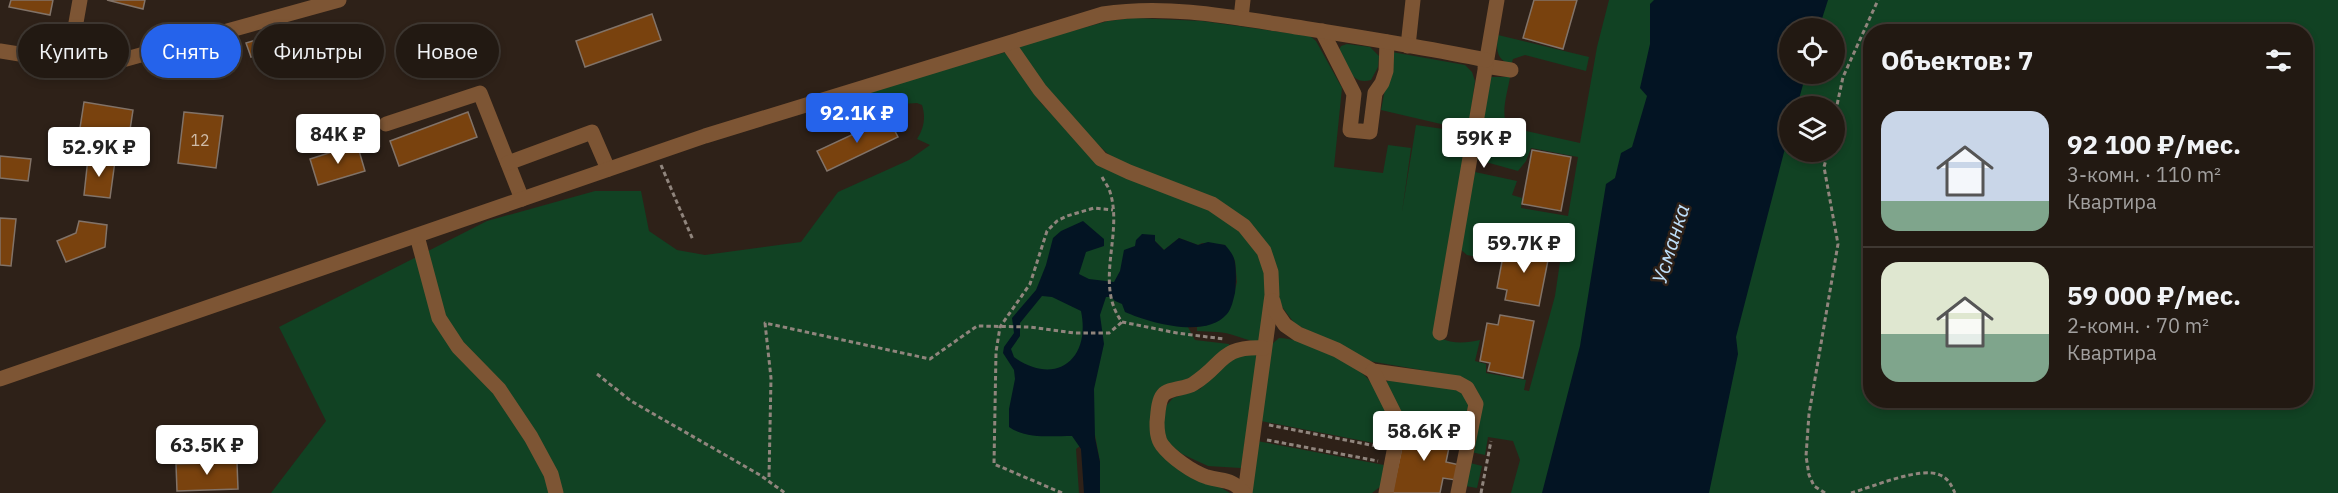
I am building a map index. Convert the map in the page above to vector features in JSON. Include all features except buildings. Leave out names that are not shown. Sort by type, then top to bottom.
[{"type":"street","points":[[76,24],[80,0]]},
{"type":"street","points":[[129,58],[339,0]]},
{"type":"street","points":[[1240,18],[1243,0]]},
{"type":"street","points":[[1408,46],[1413,0]]},
{"type":"street","points":[[1440,333],[1497,0]]},
{"type":"street","points":[[0,379],[608,169],[854,89],[1103,14],[1118,6],[1240,18],[1322,31],[1408,46],[1510,70]]},
{"type":"street","points":[[1322,31],[1354,94],[1350,130],[1370,132],[1375,93],[1386,71],[1387,42]]},
{"type":"street","points":[[1008,44],[1040,90],[1101,159],[1129,172],[1198,197],[1244,226],[1264,251],[1271,272],[1272,295],[1276,312],[1285,325],[1298,334],[1337,350],[1373,371],[1458,383],[1471,393],[1476,404],[1458,493]]},
{"type":"street","points":[[0,51],[18,54]]},
{"type":"street","points":[[386,124],[480,93],[522,199]]},
{"type":"street","points":[[508,163],[592,132],[608,169]]},
{"type":"street","points":[[417,236],[438,318],[458,347],[499,389],[531,437],[551,474],[556,493]]},
{"type":"street","points":[[1244,493],[1272,295]]},
{"type":"street","points":[[1244,493],[1236,484],[1206,477],[1163,446],[1159,438],[1158,418],[1162,397],[1166,393],[1189,386],[1230,353],[1248,347],[1264,348]]},
{"type":"street","points":[[1373,371],[1395,415],[1400,420],[1386,493]]},
{"type":"path","points":[[1867,24],[1878,0]]},
{"type":"path","points":[[1839,96],[1843,77],[1863,33]]},
{"type":"path","points":[[656,153],[693,240]]},
{"type":"path","points":[[1101,159],[1099,171],[1109,190],[1113,210],[1109,277],[1110,302],[1122,322],[1177,333],[1225,339],[1248,347]]},
{"type":"path","points":[[1825,162],[1824,167],[1838,244],[1809,414],[1806,456],[1809,475],[1814,486],[1825,493]]},
{"type":"path","points":[[1062,493],[994,464],[996,352],[1000,327],[1030,284],[1047,231],[1057,221],[1067,216],[1094,208],[1113,210]]},
{"type":"path","points":[[769,477],[771,378],[765,323],[930,359],[977,326],[1030,327],[1074,333],[1109,333],[1122,322]]},
{"type":"path","points":[[597,374],[631,401],[760,475],[785,493]]},
{"type":"path","points":[[1253,430],[1393,457]]},
{"type":"path","points":[[1253,430],[1393,457]]},
{"type":"path","points":[[1480,493],[1491,441]]},
{"type":"path","points":[[1851,493],[1918,473],[1938,474],[1950,482],[1955,493]]},
{"type":"green space","points":[[1609,0],[2338,0],[2338,493],[1511,493],[1520,460],[1513,441],[1488,437],[1485,455],[1471,452],[1481,399],[1475,387],[1462,377],[1369,361],[1295,324],[1279,303],[1275,271],[1207,195],[1122,163],[1107,153],[1079,127],[1014,47],[1108,21],[1134,18],[1202,21],[1310,36],[1316,41],[1342,88],[1334,167],[1383,173],[1388,145],[1411,148],[1402,212],[1416,125],[1457,131],[1458,128],[1381,110],[1392,52],[1465,65],[1472,72],[1475,81],[1440,338],[1460,342],[1480,340],[1475,361],[1486,364],[1486,373],[1526,380],[1524,390],[1529,391],[1555,296],[1561,255],[1515,243],[1512,250],[1491,248],[1482,258],[1467,255],[1459,248],[1475,172],[1517,181],[1512,195],[1522,198],[1521,208],[1568,216],[1578,157],[1531,148],[1526,161],[1518,171],[1475,159],[1491,77],[1510,77],[1504,110],[1509,127],[1580,143],[1597,47]]},
{"type":"green space","points":[[1498,35],[1589,57],[1586,71],[1525,55],[1513,59],[1511,65],[1506,63],[1498,53]]},
{"type":"green space","points":[[1347,44],[1370,47],[1379,56],[1378,67],[1371,80],[1359,80],[1350,73],[1339,50],[1341,46]]},
{"type":"green space","points":[[1006,52],[1041,103],[1083,146],[1226,217],[1260,252],[1267,275],[1260,342],[1227,333],[1197,331],[1197,327],[1207,325],[1230,308],[1237,282],[1235,261],[1225,245],[1202,243],[1198,245],[1179,238],[1164,250],[1155,241],[1155,235],[1139,238],[1195,340],[1229,344],[1230,349],[1195,376],[1165,387],[1154,421],[1155,446],[1160,452],[1230,493],[1100,493],[1100,462],[1095,435],[1076,449],[1079,493],[271,493],[326,421],[279,327],[487,221],[595,191],[641,191],[649,231],[677,250],[705,255],[801,242],[838,192],[909,160],[930,145],[917,139],[924,123],[922,105],[903,104],[897,96],[827,128],[811,108]]},
{"type":"green space","points":[[1279,338],[1313,346],[1361,372],[1379,395],[1394,425],[1388,444],[1261,421],[1272,344]]},
{"type":"green space","points":[[1258,354],[1241,468],[1208,466],[1182,454],[1166,441],[1163,428],[1166,406],[1173,398],[1200,389],[1231,357]]},
{"type":"green space","points":[[1389,380],[1459,390],[1470,403],[1465,425],[1398,411],[1386,382]]},
{"type":"green space","points":[[1257,441],[1384,465],[1381,486],[1372,493],[1251,493]]},
{"type":"green space","points":[[1470,463],[1482,466],[1477,488],[1465,486]]},
{"type":"water","name":"Усманка","points":[[1654,0],[1828,0],[1822,18],[1779,18],[1779,84],[1803,84],[1800,96],[1779,96],[1779,162],[1781,162],[1736,337],[1738,354],[1709,493],[1542,493],[1580,346],[1606,184],[1615,178],[1621,153],[1632,147],[1647,96],[1640,88],[1650,44],[1650,4]]},
{"type":"water","points":[[1083,221],[1104,239],[1104,246],[1086,252],[1079,274],[1089,279],[1114,282],[1120,271],[1124,250],[1135,246],[1136,240],[1142,234],[1155,235],[1155,241],[1164,250],[1179,238],[1198,245],[1208,242],[1225,245],[1235,264],[1235,293],[1230,309],[1218,322],[1206,326],[1178,326],[1149,320],[1125,312],[1122,304],[1111,297],[1106,297],[1100,315],[1104,344],[1094,389],[1095,438],[1100,462],[1100,493],[1084,493],[1081,449],[1072,436],[1031,435],[1009,427],[1009,409],[1015,379],[1014,370],[1003,353],[1004,347],[1014,333],[1012,318],[1036,290],[1053,238],[1061,231]],"holes":[[[1042,296],[1052,297],[1081,311],[1083,328],[1081,343],[1075,355],[1067,363],[1056,368],[1044,369],[1029,366],[1014,357],[1011,349],[1020,336],[1020,323]]]}]
